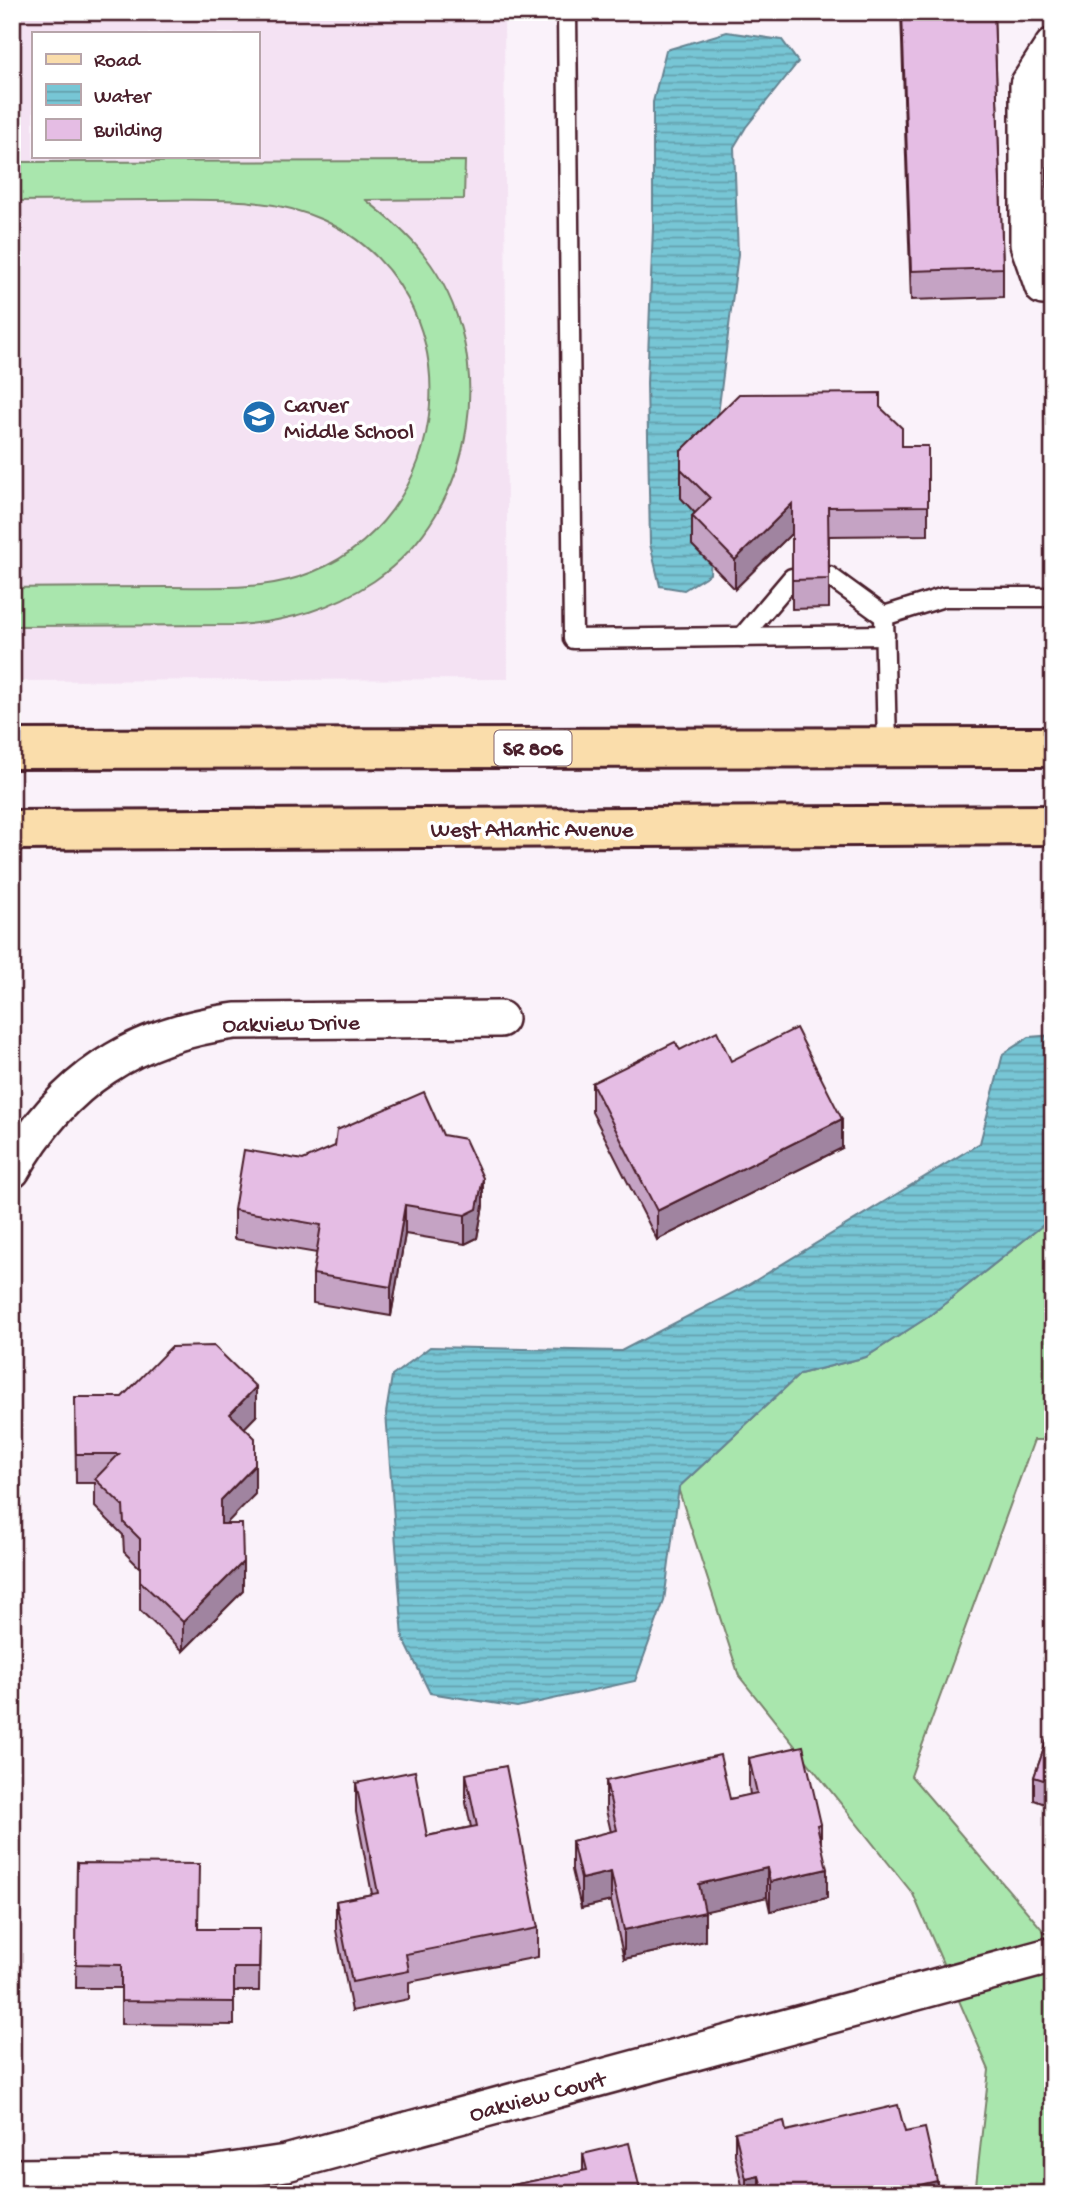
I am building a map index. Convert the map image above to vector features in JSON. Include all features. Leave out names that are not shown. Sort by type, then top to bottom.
[{"type":"main road","name":"SR 806","points":[[12,748],[1053,747]]},
{"type":"main road","name":"West Atlantic Avenue","points":[[12,830],[1053,825]]},
{"type":"street","points":[[1053,46],[1028,85],[1028,244],[1043,287],[1053,287]]},
{"type":"street","name":"Oakview Drive","points":[[12,1170],[44,1120],[66,1097],[116,1058],[156,1040],[204,1025],[235,1021],[500,1019]]},
{"type":"street","name":"Oakview Court","points":[[12,2177],[204,2175],[286,2163],[1053,1955]]},
{"type":"lane","points":[[567,12],[573,639],[885,635]]},
{"type":"lane","points":[[829,576],[884,616]]},
{"type":"lane","points":[[742,637],[792,578]]},
{"type":"lane","points":[[884,616],[944,597],[1053,597]]},
{"type":"lane","points":[[884,616],[887,748]]},
{"type":"shaded area","name":"Carver Middle School","points":[[12,12],[504,12],[508,679],[12,681]]},
{"type":"green space","points":[[465,161],[464,199],[366,200],[424,255],[448,294],[463,337],[469,383],[466,428],[455,473],[436,514],[409,551],[358,591],[326,606],[292,617],[239,625],[12,626],[12,588],[252,586],[299,577],[353,550],[393,509],[418,460],[430,406],[426,351],[408,299],[373,254],[323,220],[283,207],[241,201],[12,201],[12,162]]},
{"type":"green space","points":[[1053,1217],[1053,1440],[1034,1440],[911,1776],[1053,1942],[1053,2194],[975,2194],[989,2070],[913,1894],[739,1676],[678,1488],[800,1374],[866,1357],[928,1317]]},
{"type":"water","points":[[727,32],[782,40],[798,62],[746,127],[734,147],[738,254],[717,423],[710,574],[684,590],[660,586],[650,544],[647,383],[653,227],[653,102],[666,50]]},
{"type":"water","points":[[1053,1035],[1053,1217],[928,1317],[866,1357],[800,1374],[679,1487],[664,1601],[635,1681],[517,1707],[430,1693],[403,1638],[386,1413],[392,1376],[430,1347],[621,1351],[748,1285],[980,1143],[1003,1054],[1029,1037]]},
{"type":"building","points":[[902,12],[994,12],[1003,268],[911,271]]},
{"type":"building","points":[[880,393],[880,407],[902,428],[902,446],[928,446],[928,506],[828,507],[829,579],[792,580],[792,504],[735,560],[692,516],[710,498],[681,469],[681,451],[739,394]]},
{"type":"building","points":[[796,1028],[842,1119],[657,1211],[592,1083],[675,1042],[680,1050],[717,1031],[731,1061]]},
{"type":"building","points":[[424,1092],[443,1135],[465,1139],[483,1178],[477,1209],[465,1215],[405,1205],[391,1287],[313,1274],[321,1225],[234,1210],[244,1150],[303,1160],[335,1146],[337,1130]]},
{"type":"building","points":[[214,1346],[256,1387],[230,1414],[255,1438],[255,1465],[221,1500],[221,1524],[242,1524],[243,1562],[183,1622],[140,1581],[140,1539],[124,1523],[123,1506],[95,1479],[119,1454],[76,1454],[75,1397],[122,1397],[171,1347]]},
{"type":"building","points":[[1053,1723],[1053,1783],[1034,1777]]},
{"type":"building","points":[[803,1746],[821,1824],[817,1825],[827,1869],[770,1882],[767,1868],[699,1884],[705,1912],[624,1930],[611,1872],[581,1879],[572,1841],[617,1830],[606,1781],[720,1755],[730,1799],[757,1793],[749,1758]]},
{"type":"building","points":[[506,1766],[538,1928],[406,1954],[409,1971],[352,1982],[336,1901],[378,1893],[356,1783],[415,1771],[427,1836],[477,1826],[466,1774]]},
{"type":"building","points":[[77,1863],[199,1864],[198,1929],[260,1929],[259,1968],[234,1968],[234,2002],[121,2001],[121,1965],[76,1964]]},
{"type":"building","points":[[898,2105],[905,2132],[925,2128],[937,2181],[888,2194],[764,2194],[759,2176],[746,2179],[735,2132],[784,2121],[786,2131]]},
{"type":"building","points":[[629,2143],[641,2194],[483,2194],[482,2191],[587,2170],[583,2154]]},
{"type":"place","name":"Carver Middle School","points":[[259,417]]}]
